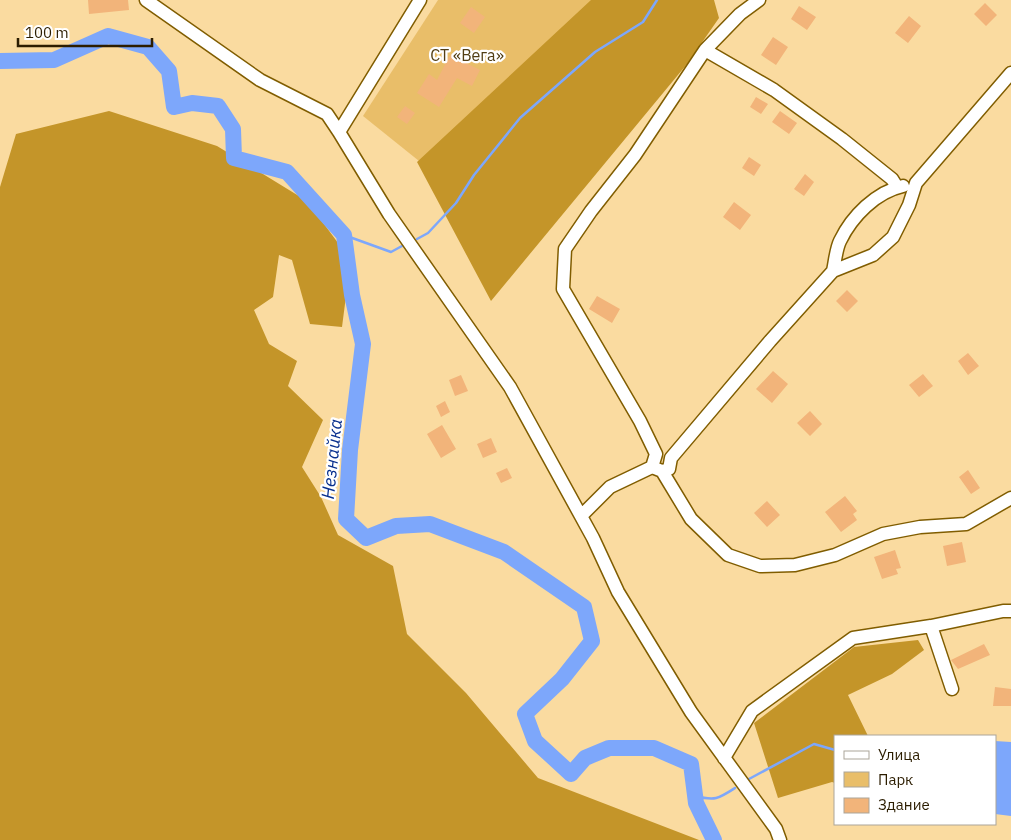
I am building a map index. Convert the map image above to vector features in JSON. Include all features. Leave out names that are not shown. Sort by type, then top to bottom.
[{"type":"street","points":[[146,0],[260,80],[326,114],[389,214],[510,387],[581,516],[618,592],[692,712],[776,829],[780,840]]},
{"type":"street","points":[[339,132],[420,0]]},
{"type":"street","points":[[759,0],[740,14],[705,50],[635,155],[591,211],[565,249],[563,289],[648,438],[656,454],[657,469],[691,519],[728,555],[760,566],[795,565],[835,555],[883,534],[920,527],[966,524],[1011,498]]},
{"type":"street","points":[[705,50],[774,90],[863,156],[892,179],[897,187]]},
{"type":"street","points":[[581,516],[610,488],[657,469],[668,469],[671,458],[770,341],[834,271],[873,255],[893,237],[909,205],[916,183],[1011,73]]},
{"type":"street","points":[[834,271],[839,242],[857,214],[881,195],[897,187],[916,183]]},
{"type":"street","points":[[724,758],[752,711],[853,638],[1011,611]]},
{"type":"street","points":[[931,626],[952,689]]},
{"type":"green space","name":"СТ «Вега»","points":[[438,0],[598,0],[429,169],[363,116]]},
{"type":"shaded area","points":[[591,0],[714,0],[719,18],[687,64],[491,301],[417,162]]},
{"type":"shaded area","points":[[109,111],[217,146],[307,201],[341,247],[346,296],[342,327],[310,324],[292,260],[279,255],[273,297],[254,310],[269,344],[297,361],[288,386],[323,420],[302,467],[321,497],[338,535],[393,566],[407,634],[466,693],[538,778],[699,840],[0,840],[0,187],[16,134]]},
{"type":"shaded area","points":[[918,640],[924,650],[892,674],[848,695],[868,735],[834,735],[834,783],[778,798],[754,723],[854,647]]},
{"type":"water","points":[[996,741],[1011,742],[1011,816],[996,814]]},
{"type":"building","points":[[88,0],[128,0],[129,10],[89,14]]},
{"type":"building","points":[[985,3],[997,15],[986,26],[974,14]]},
{"type":"building","points":[[799,6],[816,17],[807,30],[791,19]]},
{"type":"building","points":[[471,7],[485,17],[474,33],[460,23]]},
{"type":"building","points":[[909,16],[921,26],[908,43],[895,33]]},
{"type":"building","points":[[773,37],[788,47],[776,65],[761,55]]},
{"type":"building","points":[[450,55],[480,70],[472,86],[457,78],[439,107],[417,93],[429,74],[437,80]]},
{"type":"building","points":[[756,97],[768,104],[761,114],[750,107]]},
{"type":"building","points":[[405,106],[415,113],[407,124],[397,117]]},
{"type":"building","points":[[780,111],[797,123],[789,134],[772,122]]},
{"type":"building","points":[[749,157],[761,165],[754,176],[742,168]]},
{"type":"building","points":[[805,174],[814,182],[804,196],[794,189]]},
{"type":"building","points":[[734,202],[751,215],[740,230],[723,217]]},
{"type":"building","points":[[847,290],[858,301],[847,312],[836,301]]},
{"type":"building","points":[[597,296],[620,309],[612,323],[589,309]]},
{"type":"building","points":[[968,353],[979,366],[968,375],[958,361]]},
{"type":"building","points":[[773,371],[788,384],[772,403],[756,389]]},
{"type":"building","points":[[923,374],[933,386],[919,397],[909,385]]},
{"type":"building","points":[[461,375],[468,391],[455,396],[449,380]]},
{"type":"building","points":[[445,401],[450,412],[441,417],[436,406]]},
{"type":"building","points":[[810,411],[822,424],[810,436],[797,423]]},
{"type":"building","points":[[442,425],[456,449],[441,458],[427,434]]},
{"type":"building","points":[[491,438],[497,452],[483,458],[477,444]]},
{"type":"building","points":[[507,468],[512,478],[501,483],[496,473]]},
{"type":"building","points":[[968,470],[980,488],[971,494],[959,477]]},
{"type":"building","points":[[845,496],[857,511],[853,514],[857,520],[841,532],[825,512]]},
{"type":"building","points":[[767,501],[780,515],[767,527],[754,513]]},
{"type":"building","points":[[962,542],[966,562],[947,566],[943,546]]},
{"type":"building","points":[[895,550],[901,568],[896,569],[898,574],[882,579],[874,557]]},
{"type":"building","points":[[984,644],[990,655],[958,669],[951,660]]},
{"type":"building","points":[[995,687],[1011,689],[1011,706],[993,706]]},
{"type":"waterway","points":[[417,239],[428,233],[456,203],[474,175],[520,118],[595,52],[643,22],[657,0]]},
{"type":"waterway","name":"Незнайка","points":[[0,61],[54,60],[108,36],[148,47],[169,71],[174,107],[192,103],[218,106],[233,129],[234,158],[287,172],[344,235],[352,295],[363,344],[350,450],[346,519],[366,538],[396,526],[430,524],[504,552],[584,607],[592,641],[562,679],[525,714],[535,741],[571,774],[585,758],[609,748],[654,748],[691,764],[696,803],[714,840]]},
{"type":"waterway","points":[[344,235],[391,252],[402,246]]},
{"type":"waterway","points":[[749,779],[814,744],[834,750]]},
{"type":"waterway","points":[[695,796],[716,798],[735,788]]}]
